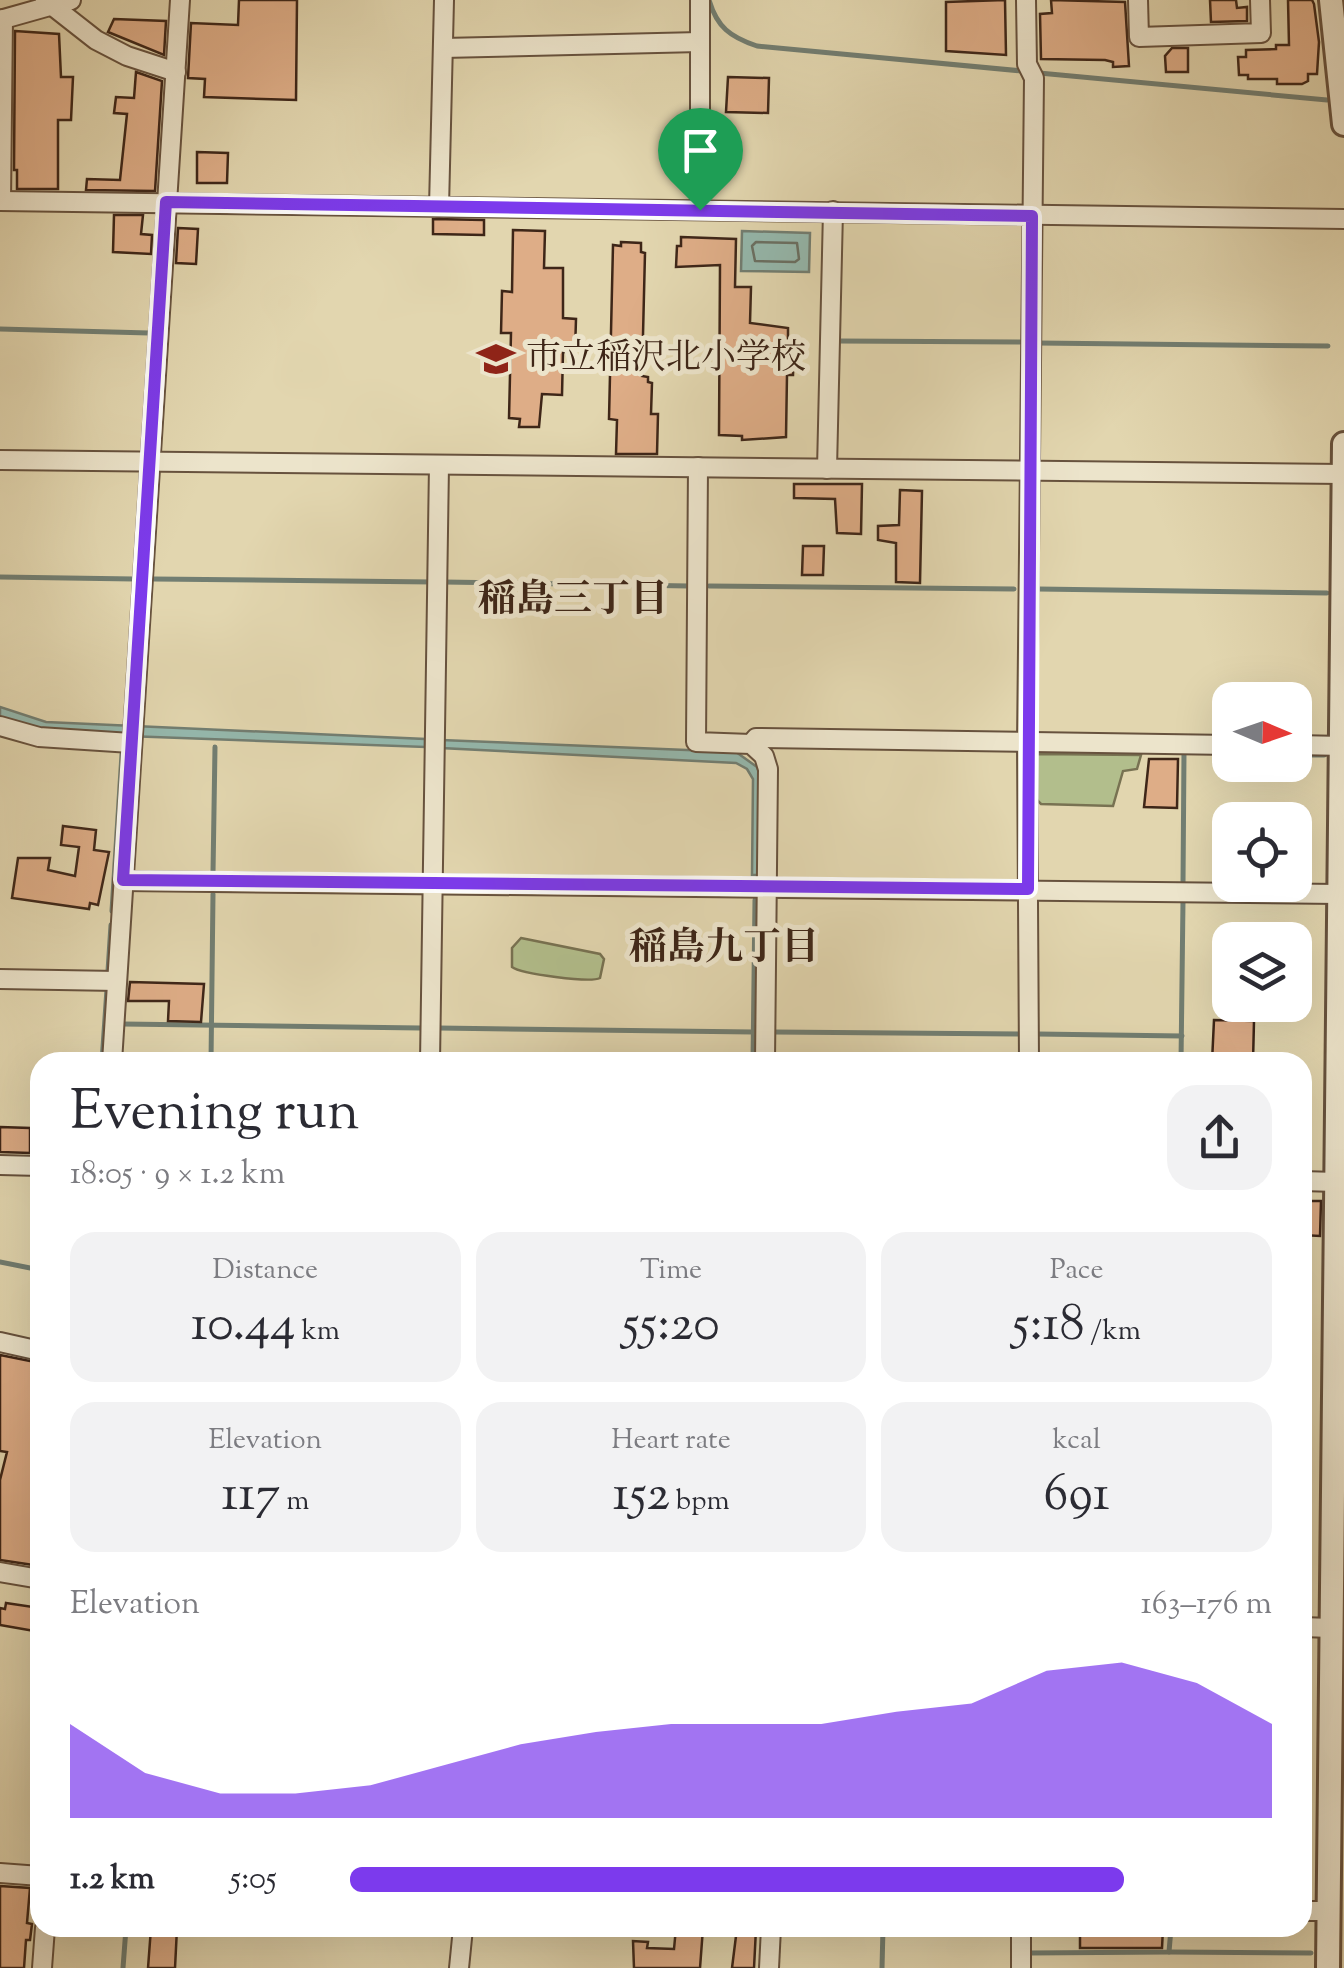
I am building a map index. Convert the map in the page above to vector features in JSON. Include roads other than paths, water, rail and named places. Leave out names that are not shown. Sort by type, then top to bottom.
[{"type":"street","points":[[113,1052],[180,0]]},
{"type":"street","points":[[440,206],[444,0]]},
{"type":"street","points":[[700,0],[700,210]]},
{"type":"street","points":[[1026,0],[1028,64],[1034,78],[1026,743],[1029,1052]]},
{"type":"street","points":[[1138,0],[1139,37],[1262,33],[1260,0]]},
{"type":"street","points":[[1330,0],[1344,124]]},
{"type":"street","points":[[176,72],[127,56],[96,40],[59,2],[2,19],[0,201],[1344,219]]},
{"type":"street","points":[[443,48],[700,42]]},
{"type":"street","points":[[827,469],[833,211]]},
{"type":"street","points":[[1328,1968],[1344,444]]},
{"type":"street","points":[[0,460],[1344,476]]},
{"type":"street","points":[[430,1052],[438,465]]},
{"type":"street","points":[[698,468],[696,742],[751,744],[764,756],[768,769],[765,1052]]},
{"type":"street","points":[[4,729],[58,739],[131,734]]},
{"type":"street","points":[[751,744],[756,738],[1212,744]]},
{"type":"street","points":[[1312,745],[1342,746]]},
{"type":"street","points":[[123,880],[1339,894]]},
{"type":"street","points":[[0,980],[117,981]]},
{"type":"street","points":[[0,1166],[30,1166]]},
{"type":"street","points":[[1312,1181],[1336,1182]]},
{"type":"street","points":[[0,1342],[30,1348]]},
{"type":"street","points":[[0,1572],[30,1577]]},
{"type":"street","points":[[1312,1628],[1332,1628]]},
{"type":"street","points":[[0,1873],[30,1875]]},
{"type":"street","points":[[1312,1911],[1329,1912]]},
{"type":"street","points":[[42,1968],[44,1937]]},
{"type":"street","points":[[459,1968],[461,1937]]},
{"type":"street","points":[[769,1968],[771,1937]]},
{"type":"street","points":[[1021,1937],[1022,1968]]},
{"type":"water","points":[[742,231],[810,233],[809,272],[741,271]]},
{"type":"water","points":[[0,707],[46,722],[425,739],[425,747],[45,733],[0,718]]},
{"type":"water","points":[[441,740],[736,752],[757,767],[760,776],[759,875],[752,875],[753,779],[747,769],[736,763],[441,748]]},
{"type":"waterway","points":[[709,0],[726,30],[757,46],[1022,71]]},
{"type":"waterway","points":[[1039,73],[1327,100]]},
{"type":"waterway","points":[[0,329],[149,333]]},
{"type":"waterway","points":[[839,341],[1020,342]]},
{"type":"waterway","points":[[1037,343],[1328,346]]},
{"type":"waterway","points":[[0,577],[134,579]]},
{"type":"waterway","points":[[154,579],[433,582]]},
{"type":"waterway","points":[[444,582],[689,586]]},
{"type":"waterway","points":[[709,586],[1014,589]]},
{"type":"waterway","points":[[1038,589],[1327,593]]},
{"type":"waterway","points":[[213,873],[215,747]]},
{"type":"waterway","points":[[1183,884],[1184,752]]},
{"type":"waterway","points":[[112,911],[122,754]]},
{"type":"waterway","points":[[1312,755],[1324,755]]},
{"type":"waterway","points":[[211,1052],[213,894]]},
{"type":"waterway","points":[[753,1052],[755,900]]},
{"type":"waterway","points":[[1181,1052],[1183,901]]},
{"type":"waterway","points":[[108,971],[111,925]]},
{"type":"waterway","points":[[103,1052],[107,989]]},
{"type":"waterway","points":[[123,1024],[420,1028]]},
{"type":"waterway","points":[[438,1028],[753,1032]]},
{"type":"waterway","points":[[774,1032],[1021,1034]]},
{"type":"waterway","points":[[1037,1034],[1182,1036]]},
{"type":"waterway","points":[[0,1262],[30,1268]]},
{"type":"waterway","points":[[123,1968],[125,1937]]},
{"type":"waterway","points":[[882,1968],[883,1937]]},
{"type":"waterway","points":[[1029,1953],[1169,1952],[1170,1937]]},
{"type":"waterway","points":[[1169,1952],[1311,1953]]},
{"type":"place","name":"市立稲沢北小学校","points":[[496,359]]},
{"type":"district","name":"稲島三丁目","points":[[573,602]]},
{"type":"district","name":"稲島九丁目","points":[[724,950]]}]
